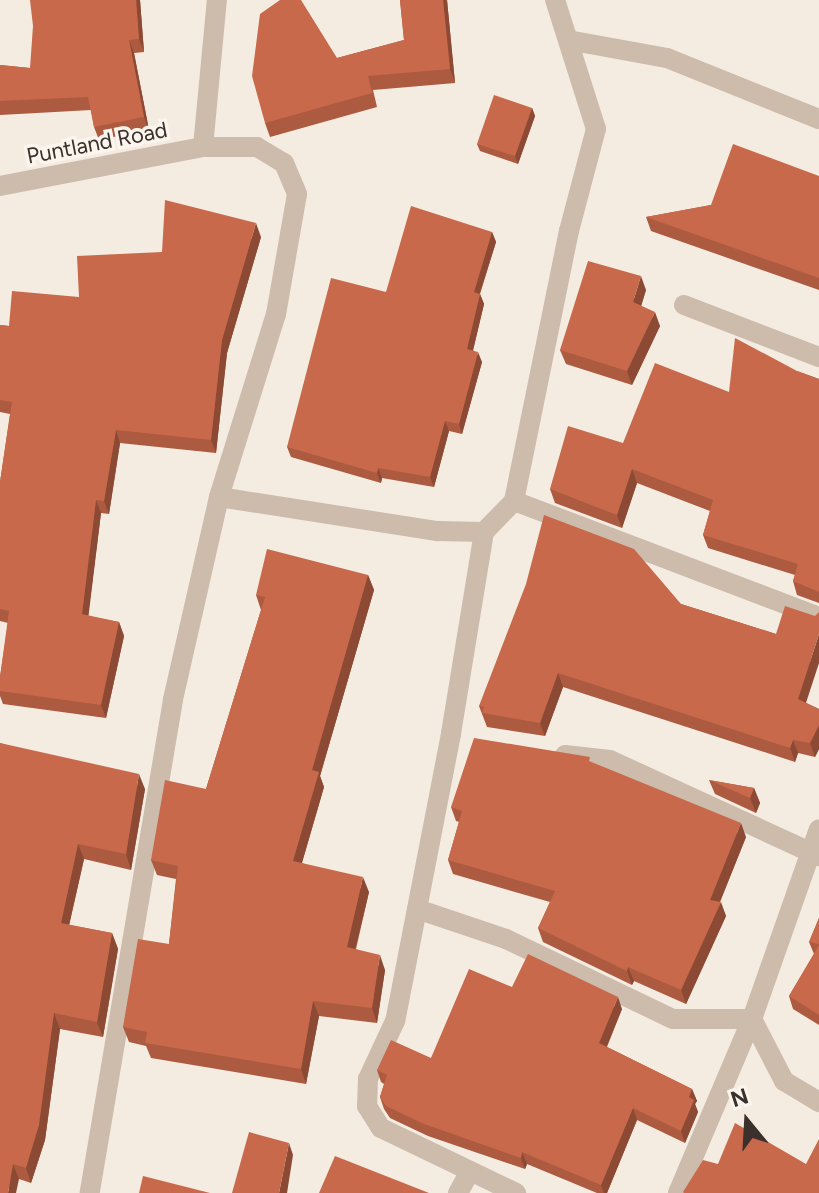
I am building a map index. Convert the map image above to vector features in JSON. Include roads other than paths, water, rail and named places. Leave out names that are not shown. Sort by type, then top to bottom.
[{"type":"street","points":[[203,147],[217,0]]},
{"type":"street","points":[[516,1193],[381,1128],[367,1106],[368,1079],[395,1021],[451,734],[484,532],[514,501],[569,231],[596,129],[555,0]]},
{"type":"street","points":[[568,40],[667,58],[819,119]]},
{"type":"street","name":"Puntland Road","points":[[0,186],[203,147],[257,147],[284,163],[297,194],[276,314],[219,497],[173,700],[90,1193]]},
{"type":"street","points":[[684,305],[819,357]]},
{"type":"street","points":[[219,497],[437,531],[484,532]]},
{"type":"street","points":[[514,501],[819,617]]},
{"type":"street","points":[[451,734],[477,739]]},
{"type":"street","points":[[542,751],[610,760],[814,853]]},
{"type":"street","points":[[678,1193],[752,1019],[814,853],[819,829]]},
{"type":"street","points":[[417,909],[506,939],[673,1019],[752,1019]]},
{"type":"street","points":[[752,1019],[784,1081],[819,1102]]},
{"type":"street","points":[[458,1193],[470,1171]]}]
